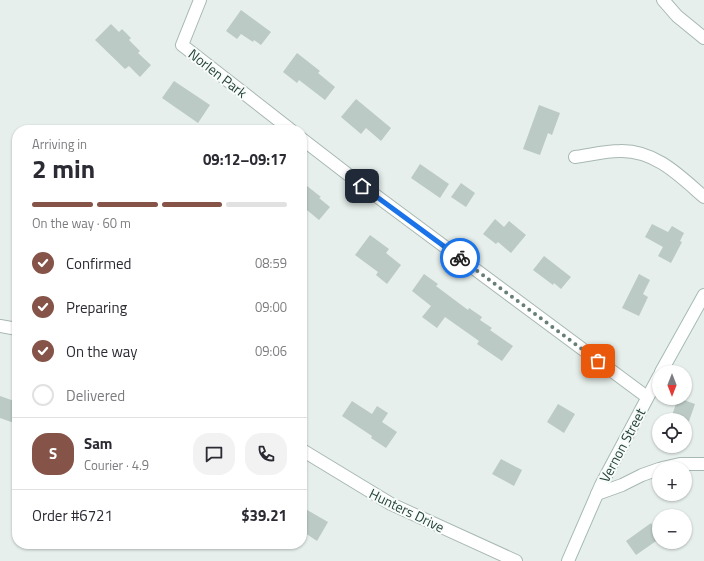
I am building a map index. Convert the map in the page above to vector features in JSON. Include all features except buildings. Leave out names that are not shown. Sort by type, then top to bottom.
[{"type":"street","name":"Norlen Park","points":[[200,0],[182,45],[285,125]]},
{"type":"street","points":[[663,0],[677,16],[704,38]]},
{"type":"street","points":[[307,142],[362,186],[647,397]]},
{"type":"street","points":[[575,157],[622,151],[636,152],[649,156],[672,169],[704,197]]},
{"type":"street","points":[[665,365],[704,295]]},
{"type":"street","points":[[0,326],[12,329]]},
{"type":"street","name":"Vernon Street","points":[[568,561],[597,494],[652,388]]},
{"type":"street","name":"Hunters Drive","points":[[307,453],[390,504],[516,561]]},
{"type":"street","points":[[692,464],[704,464]]},
{"type":"street","points":[[597,494],[652,471]]},
{"type":"way so far","points":[[460,258],[598,361]]},
{"type":"route","points":[[362,186],[460,258]]}]
